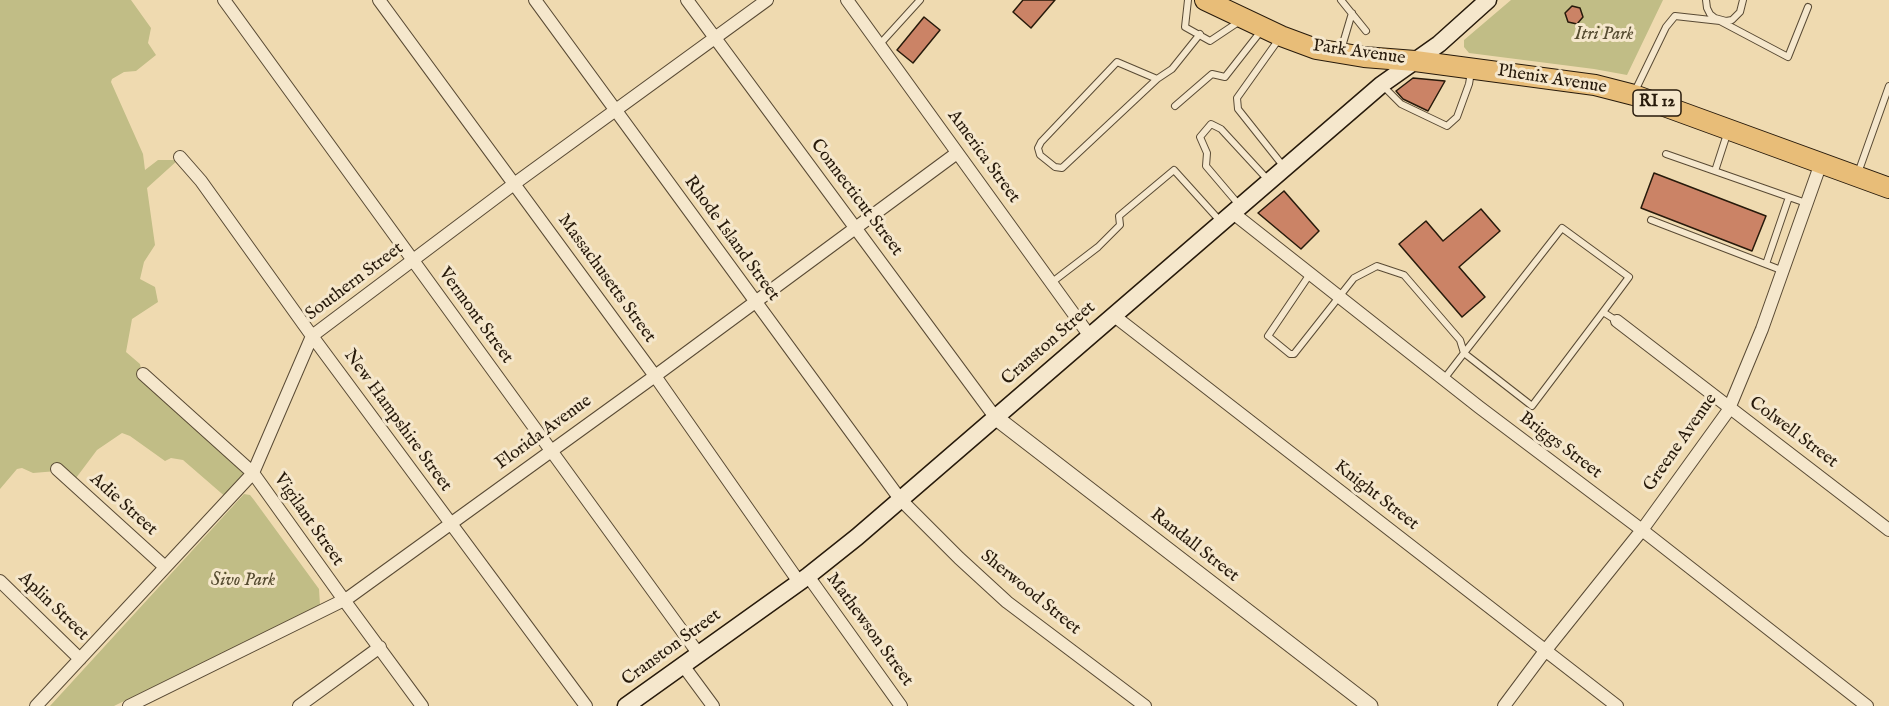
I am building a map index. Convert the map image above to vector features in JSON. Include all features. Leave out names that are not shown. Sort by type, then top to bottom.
[{"type":"main road","name":"Cranston Street","points":[[626,706],[803,579],[857,537],[1381,85],[1439,44],[1488,0]]},
{"type":"main road","name":"Park Avenue","points":[[1217,2],[1243,19],[1316,49],[1415,61]]},
{"type":"main road","name":"Phenix Avenue","points":[[1415,61],[1595,85],[1634,95],[1889,188]]},
{"type":"street","name":"Vermont Street","points":[[224,0],[698,653]]},
{"type":"street","name":"Massachusetts Street","points":[[379,0],[803,579]]},
{"type":"street","name":"Rhode Island Street","points":[[535,0],[900,499]]},
{"type":"street","name":"Connecticut Street","points":[[687,0],[995,417]]},
{"type":"street","name":"Southern Street","points":[[36,706],[253,473],[312,336],[514,184],[767,0]]},
{"type":"street","name":"America Street","points":[[847,0],[1089,335]]},
{"type":"street","name":"Florida Avenue","points":[[129,706],[344,600],[756,303],[957,153]]},
{"type":"street","name":"New Hampshire Street","points":[[180,157],[201,181],[312,336],[586,706]]},
{"type":"street","name":"Greene Avenue","points":[[1504,706],[1641,530],[1729,407],[1762,329],[1781,270],[1821,163]]},
{"type":"street","name":"Briggs Street","points":[[1231,214],[1867,706]]},
{"type":"street","name":"Knight Street","points":[[1113,315],[1617,706]]},
{"type":"street","name":"Colwell Street","points":[[1617,321],[1889,530]]},
{"type":"street","name":"Vigilant Street","points":[[143,374],[253,473],[422,706]]},
{"type":"street","name":"Randall Street","points":[[995,417],[1370,706]]},
{"type":"street","name":"Adie Street","points":[[57,470],[165,567]]},
{"type":"street","name":"Sherwood Street","points":[[900,499],[1007,602],[1145,706]]},
{"type":"street","name":"Mathewson Street","points":[[803,579],[901,706]]},
{"type":"street","name":"Aplin Street","points":[[0,581],[80,658]]},
{"type":"street","points":[[299,706],[380,647]]},
{"type":"street","points":[[682,664],[713,706]]},
{"type":"lane","points":[[879,44],[920,0]]},
{"type":"lane","points":[[1188,0],[1185,27],[1210,41],[1243,19]]},
{"type":"lane","points":[[1341,0],[1366,31]]},
{"type":"lane","points":[[1706,0],[1710,14],[1720,21],[1788,57],[1808,7]]},
{"type":"lane","points":[[1634,95],[1671,19],[1680,16],[1720,21],[1732,20],[1743,6],[1743,0]]},
{"type":"lane","points":[[1340,53],[1352,14]]},
{"type":"lane","points":[[1175,105],[1212,74],[1225,77],[1272,32]]},
{"type":"lane","points":[[1272,32],[1237,98],[1238,110],[1285,168]]},
{"type":"lane","points":[[1156,79],[1118,62],[1041,142],[1038,148],[1040,155],[1055,167],[1062,168],[1156,79],[1172,69],[1200,34]]},
{"type":"lane","points":[[1381,85],[1401,104],[1447,126],[1457,117],[1469,84],[1471,68]]},
{"type":"lane","points":[[1857,177],[1889,86]]},
{"type":"lane","points":[[1231,214],[1206,166],[1207,153],[1200,137],[1211,124],[1221,129],[1269,181]]},
{"type":"lane","points":[[1715,171],[1729,129]]},
{"type":"lane","points":[[1666,153],[1806,203]]},
{"type":"lane","points":[[1051,283],[1098,247],[1120,225],[1119,216],[1174,170],[1231,214]]},
{"type":"lane","points":[[1766,264],[1789,197]]},
{"type":"lane","points":[[1651,220],[1781,270]]},
{"type":"lane","points":[[1310,274],[1285,307],[1268,336],[1290,354],[1294,354],[1354,278],[1377,266],[1404,275],[1460,340],[1464,353],[1532,406],[1629,277],[1562,228],[1464,353],[1444,379]]},
{"type":"lane","points":[[1603,312],[1617,321]]},
{"type":"green space","points":[[0,0],[131,0],[151,28],[148,43],[156,55],[136,71],[124,72],[111,82],[143,154],[145,170],[158,160],[178,160],[147,188],[155,245],[144,262],[140,279],[155,287],[158,302],[132,319],[126,352],[140,364],[142,374],[250,471],[228,499],[183,460],[171,458],[165,461],[130,436],[122,433],[97,450],[73,482],[57,471],[33,473],[22,468],[17,469],[0,489]]},
{"type":"green space","name":"Itri Park","points":[[1511,0],[1663,0],[1627,75],[1469,53],[1464,47],[1464,40]]},
{"type":"green space","name":"Sivo Park","points":[[244,494],[250,495],[254,500],[319,589],[320,605],[114,706],[50,706]]},
{"type":"building","points":[[1023,0],[1055,0],[1031,28],[1013,12]]},
{"type":"building","points":[[1572,6],[1580,8],[1583,17],[1577,24],[1568,22],[1565,13]]},
{"type":"building","points":[[924,17],[940,30],[913,63],[897,50]]},
{"type":"building","points":[[1413,78],[1445,81],[1428,111],[1403,99],[1396,91]]},
{"type":"building","points":[[1654,173],[1766,216],[1752,251],[1641,208]]},
{"type":"building","points":[[1284,191],[1319,231],[1301,249],[1258,213]]},
{"type":"building","points":[[1481,209],[1500,231],[1459,267],[1485,297],[1462,317],[1399,244],[1426,221],[1443,241]]}]
